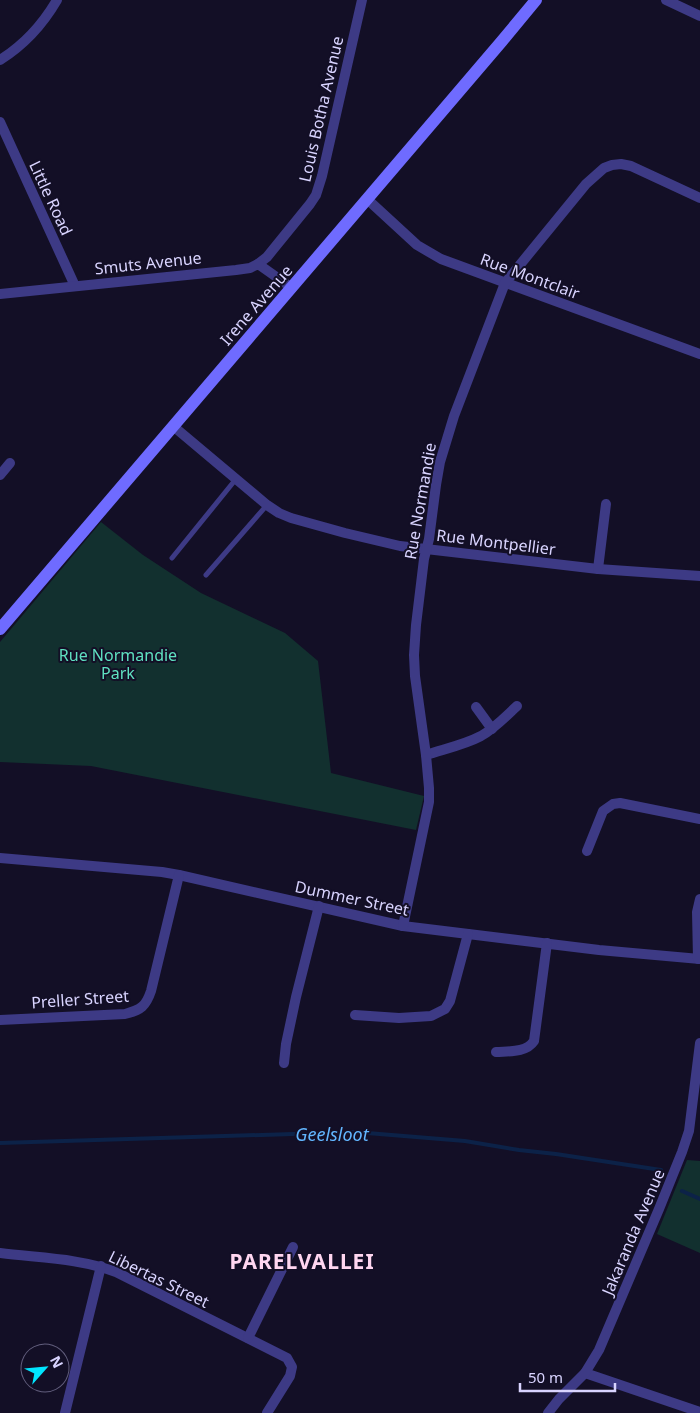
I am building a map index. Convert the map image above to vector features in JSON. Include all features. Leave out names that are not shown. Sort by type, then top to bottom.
[{"type":"street","points":[[0,60],[28,39],[47,18],[57,0]]},
{"type":"street","name":"Louis Botha Avenue","points":[[258,264],[267,258],[316,194],[322,176],[362,0]]},
{"type":"street","name":"Irene Avenue","points":[[0,629],[536,0]]},
{"type":"street","points":[[666,0],[700,16]]},
{"type":"street","name":"Little Road","points":[[0,122],[75,286]]},
{"type":"street","name":"Rue Normandie","points":[[403,926],[429,802],[426,755],[415,676],[414,655],[416,625],[436,485],[440,462],[454,416],[505,283],[586,184],[604,168],[621,164],[631,166],[700,198]]},
{"type":"street","name":"Rue Montclair","points":[[367,199],[417,244],[430,253],[456,265],[700,354]]},
{"type":"street","points":[[258,264],[292,288]]},
{"type":"street","name":"Smuts Avenue","points":[[0,294],[236,270],[250,268],[258,264]]},
{"type":"street","name":"Rue Montpellier","points":[[173,426],[266,505],[291,518],[400,546],[598,569],[700,576]]},
{"type":"street","points":[[0,475],[10,463]]},
{"type":"street","points":[[598,569],[606,504]]},
{"type":"street","points":[[426,755],[470,741],[492,729],[517,706]]},
{"type":"street","points":[[476,707],[492,729]]},
{"type":"street","points":[[587,851],[603,811],[612,804],[620,803],[700,819]]},
{"type":"street","name":"Dummer Street","points":[[0,858],[179,875],[403,926],[699,959]]},
{"type":"street","name":"Preller Street","points":[[0,1020],[120,1014],[142,1008],[146,1004],[151,991],[179,875]]},
{"type":"street","points":[[699,959],[697,912],[700,899]]},
{"type":"street","points":[[284,1063],[296,997],[319,906]]},
{"type":"street","points":[[355,1016],[399,1018],[431,1016],[445,1009],[450,1001],[468,934]]},
{"type":"street","points":[[496,1052],[525,1050],[534,1041],[547,943]]},
{"type":"street","name":"Jakaranda Avenue","points":[[548,1413],[559,1399],[586,1373],[599,1350],[682,1152],[689,1131],[700,1043]]},
{"type":"street","points":[[248,1338],[293,1247]]},
{"type":"street","name":"Libertas Street","points":[[0,1253],[101,1266],[287,1358],[292,1367],[290,1376],[267,1413]]},
{"type":"street","points":[[65,1413],[101,1266]]},
{"type":"street","points":[[586,1373],[700,1412]]},
{"type":"lane","points":[[172,558],[236,479]]},
{"type":"lane","points":[[206,575],[266,505]]},
{"type":"green space","name":"Rue Normandie Park","points":[[101,522],[143,555],[201,593],[285,633],[318,661],[331,773],[424,796],[416,830],[91,766],[0,762],[0,642]]},
{"type":"green space","points":[[687,1160],[700,1161],[700,1253],[657,1234]]},
{"type":"waterway","name":"Geelsloot","points":[[0,1143],[355,1132],[465,1141],[661,1170]]},
{"type":"waterway","name":"Geelsloot","points":[[682,1191],[700,1199]]},
{"type":"district","name":"PARELVALLEI","points":[[302,1261]]}]
